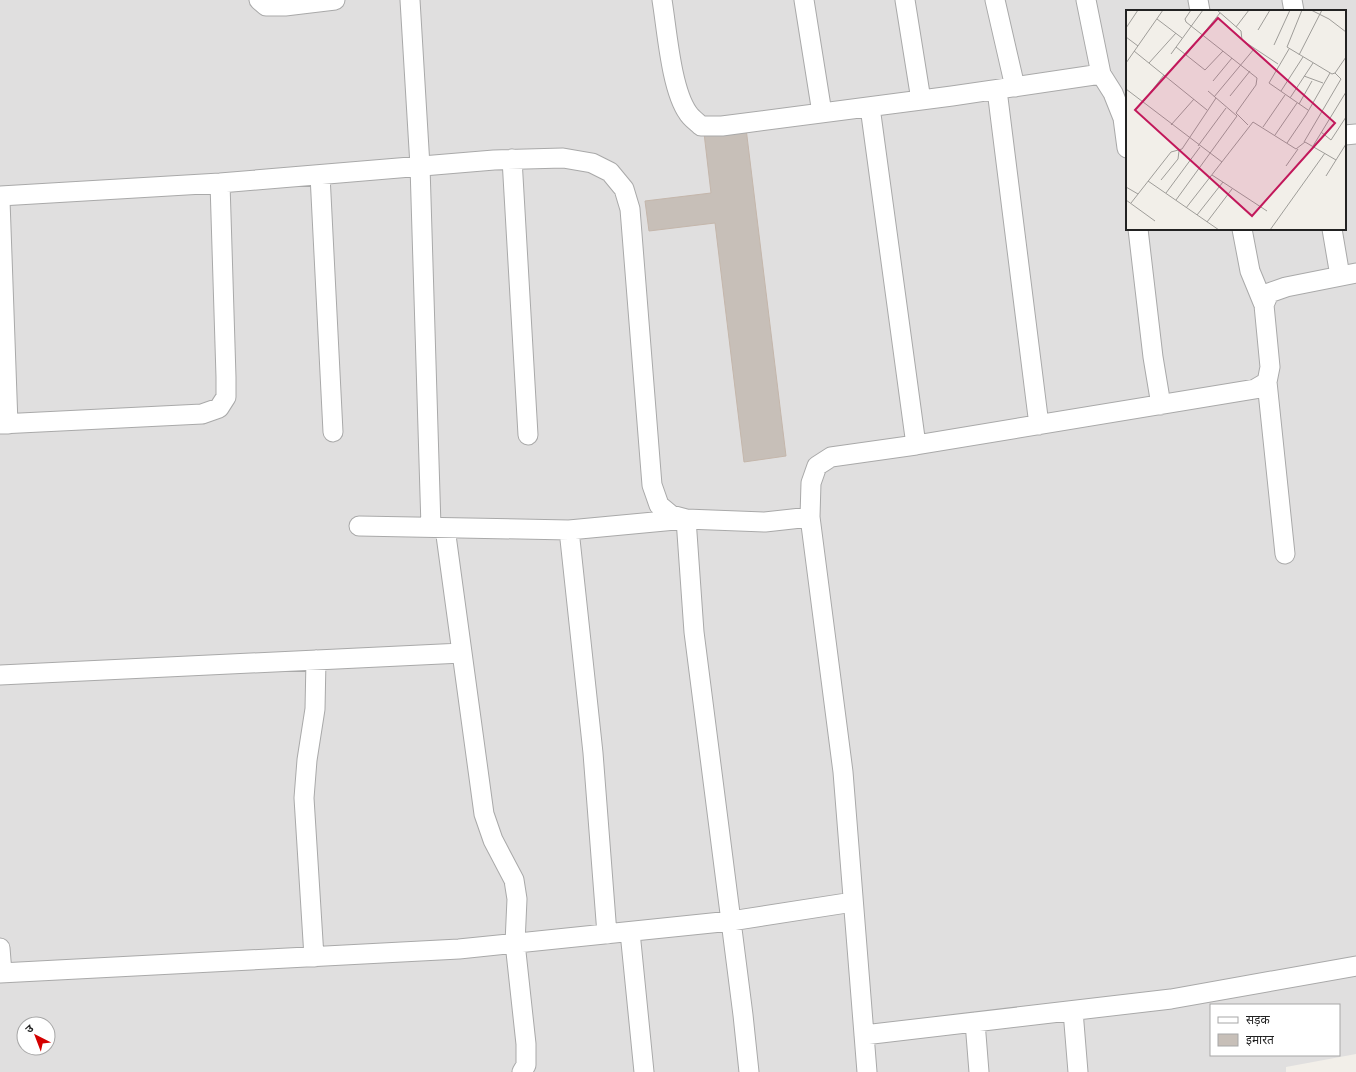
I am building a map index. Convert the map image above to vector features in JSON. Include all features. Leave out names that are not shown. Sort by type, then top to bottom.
[{"type":"street","points":[[259,0],[266,6],[335,0]]},
{"type":"street","points":[[410,0],[438,528],[462,652],[484,814],[493,840],[514,880],[517,899],[515,943],[526,1044],[526,1065],[522,1072]]},
{"type":"street","points":[[662,0],[679,95],[688,114],[701,126],[722,126],[997,90],[1101,74]]},
{"type":"street","points":[[804,0],[822,113]]},
{"type":"street","points":[[906,0],[921,100]]},
{"type":"street","points":[[995,0],[1015,87]]},
{"type":"street","points":[[1086,0],[1101,74],[1113,93],[1123,118],[1126,140]]},
{"type":"street","points":[[1198,0],[1200,10]]},
{"type":"street","points":[[1292,0],[1294,10]]},
{"type":"street","points":[[997,90],[1039,425]]},
{"type":"street","points":[[870,106],[916,445]]},
{"type":"street","points":[[1346,135],[1356,134]]},
{"type":"street","points":[[0,196],[220,183],[420,166],[512,160],[563,158],[592,163],[610,172],[624,189],[630,209],[652,485],[660,505],[671,515],[686,519]]},
{"type":"street","points":[[512,160],[528,435]]},
{"type":"street","points":[[320,174],[333,432]]},
{"type":"street","points":[[0,200],[4,424],[202,414],[219,408],[226,397],[220,183]]},
{"type":"street","points":[[1138,230],[1153,357],[1161,405]]},
{"type":"street","points":[[1242,230],[1250,271],[1264,305],[1270,367],[1267,382],[1285,554]]},
{"type":"street","points":[[1264,305],[1269,294],[1286,287],[1348,275],[1332,230]]},
{"type":"street","points":[[867,1072],[843,772],[810,517],[812,483],[817,466],[831,457],[916,445],[1161,405],[1255,388],[1267,382]]},
{"type":"street","points":[[359,526],[569,530],[686,519],[765,522],[810,517]]},
{"type":"street","points":[[686,519],[694,632],[749,1072]]},
{"type":"street","points":[[569,530],[593,753],[607,934]]},
{"type":"street","points":[[0,675],[462,652]]},
{"type":"street","points":[[314,957],[304,798],[307,760],[315,709],[316,660]]},
{"type":"street","points":[[0,948],[1,973],[314,957],[459,949],[630,932],[731,921],[853,902]]},
{"type":"street","points":[[630,932],[644,1072]]},
{"type":"street","points":[[864,1035],[1171,999],[1356,966]]},
{"type":"street","points":[[1073,1011],[1078,1072]]},
{"type":"street","points":[[975,1022],[979,1072]]},
{"type":"shaded area","points":[[0,0],[1356,0],[1356,1054],[1286,1067],[1286,1072],[0,1072]]},
{"type":"building","points":[[746,128],[786,456],[744,462],[715,223],[649,231],[645,201],[711,193],[704,133]]}]
